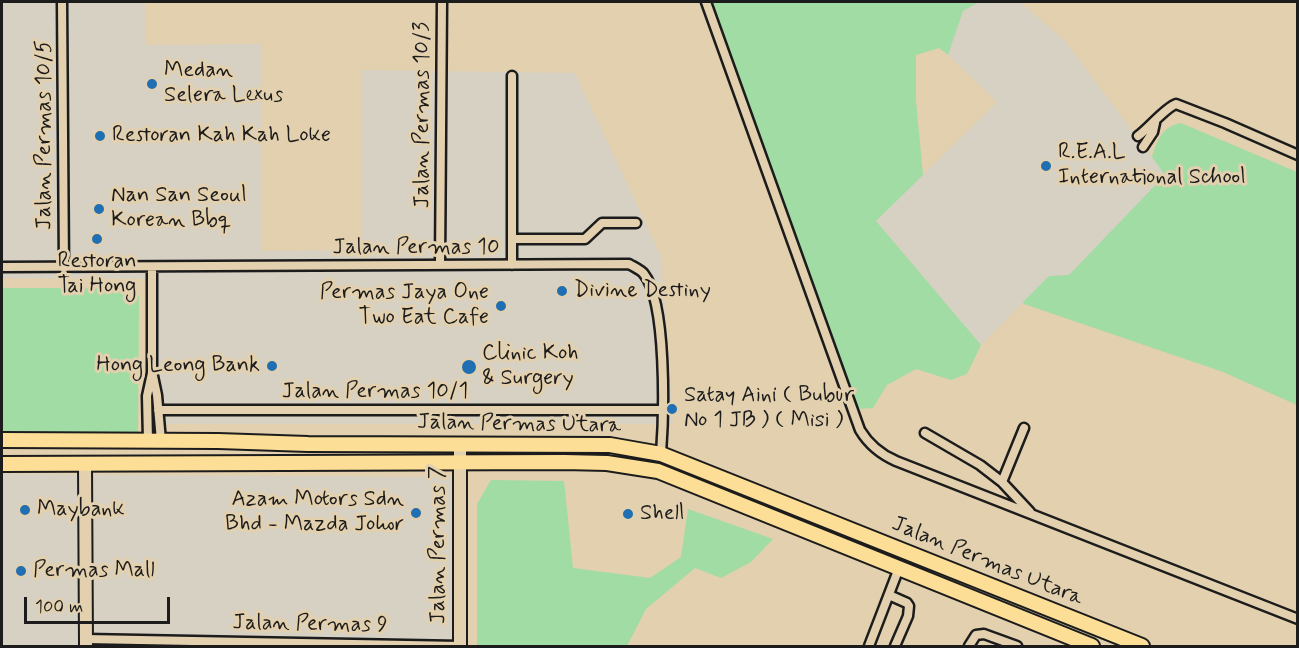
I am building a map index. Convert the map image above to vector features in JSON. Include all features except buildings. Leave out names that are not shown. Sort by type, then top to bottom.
[{"type":"main road","name":"Jalan Permas Utara","points":[[2,440],[610,446],[661,454],[1142,646]]},
{"type":"main road","points":[[308,444],[315,453],[309,464]]},
{"type":"main road","name":"Jalan Permas Utara","points":[[2,464],[607,463],[658,471],[1092,646]]},
{"type":"street","name":"Jalan Permas 10/5","points":[[62,2],[64,268]]},
{"type":"street","name":"Jalan Permas 10/3","points":[[440,265],[442,2]]},
{"type":"street","points":[[706,2],[856,419],[866,440],[885,456],[1298,619]]},
{"type":"street","points":[[512,76],[512,265]]},
{"type":"street","points":[[1138,136],[1176,104],[1298,155]]},
{"type":"street","points":[[1143,147],[1153,132],[1155,122]]},
{"type":"street","points":[[512,239],[585,239],[602,223],[636,223]]},
{"type":"street","name":"Jalan Permas 10","points":[[2,267],[629,264],[643,273],[652,289],[660,338],[664,410],[661,454]]},
{"type":"street","points":[[152,267],[152,373],[147,396],[154,440]]},
{"type":"street","points":[[152,373],[158,410],[154,440]]},
{"type":"street","name":"Jalan Permas 10/1","points":[[158,410],[664,410]]},
{"type":"street","points":[[1002,482],[1024,428]]},
{"type":"street","points":[[925,433],[980,465],[1002,482],[1032,515]]},
{"type":"street","name":"Jalan Permas 7","points":[[460,444],[460,646]]},
{"type":"street","points":[[85,465],[86,643]]},
{"type":"street","points":[[869,646],[900,568]]},
{"type":"street","points":[[889,595],[909,606],[908,616],[895,646]]},
{"type":"street","points":[[969,646],[976,635],[984,634],[1017,646]]},
{"type":"street","name":"Jalan Permas 9","points":[[86,643],[460,646]]},
{"type":"shaded area","points":[[2,2],[146,2],[146,45],[262,44],[261,251],[361,250],[362,70],[575,73],[661,256],[673,424],[144,424],[147,279],[2,278]]},
{"type":"shaded area","name":"R.E.A.L International School","points":[[979,2],[1020,2],[1064,40],[1166,175],[1069,275],[1049,276],[981,345],[876,221],[997,102],[948,55],[963,11]]},
{"type":"shaded area","points":[[2,474],[451,477],[452,646],[2,646]]},
{"type":"green space","points":[[710,2],[979,2],[963,11],[948,55],[939,48],[916,55],[916,101],[923,175],[876,221],[981,345],[967,374],[951,380],[916,369],[887,385],[873,408],[857,409]]},
{"type":"green space","points":[[1181,123],[1297,172],[1297,405],[1223,372],[1023,302],[1049,276],[1069,275],[1165,175],[1152,157],[1165,131]]},
{"type":"green space","points":[[4,288],[132,288],[139,296],[138,434],[2,437],[2,290]]},
{"type":"green space","points":[[491,480],[564,481],[573,568],[650,578],[681,557],[688,509],[773,539],[751,562],[721,578],[695,568],[646,609],[627,646],[477,646],[477,504]]},
{"type":"place","name":"Medan Selera Lexus","points":[[152,84]]},
{"type":"place","name":"Restoran Kah Kah Loke","points":[[100,136]]},
{"type":"place","name":"R.E.A.L International School","points":[[1046,166]]},
{"type":"place","name":"Nan San Seoul Korean Bbq","points":[[99,209]]},
{"type":"place","name":"Restoran Tai Hong","points":[[97,239]]},
{"type":"place","name":"Divine Destiny","points":[[562,291]]},
{"type":"place","name":"Permas Jaya One Two Eat Cafe","points":[[501,306]]},
{"type":"place","name":"Hong Leong Bank","points":[[272,366]]},
{"type":"place","name":"Clinic Koh & Surgery","points":[[469,367]]},
{"type":"place","name":"Satay Aini ( Bubur No 1 JB ) ( Misi )","points":[[672,409]]},
{"type":"place","name":"Maybank","points":[[25,510]]},
{"type":"place","name":"Azam Motors Sdn Bhd - Mazda Johor","points":[[416,513]]},
{"type":"place","name":"Shell","points":[[628,514]]},
{"type":"place","name":"Permas Mall","points":[[21,571]]}]
